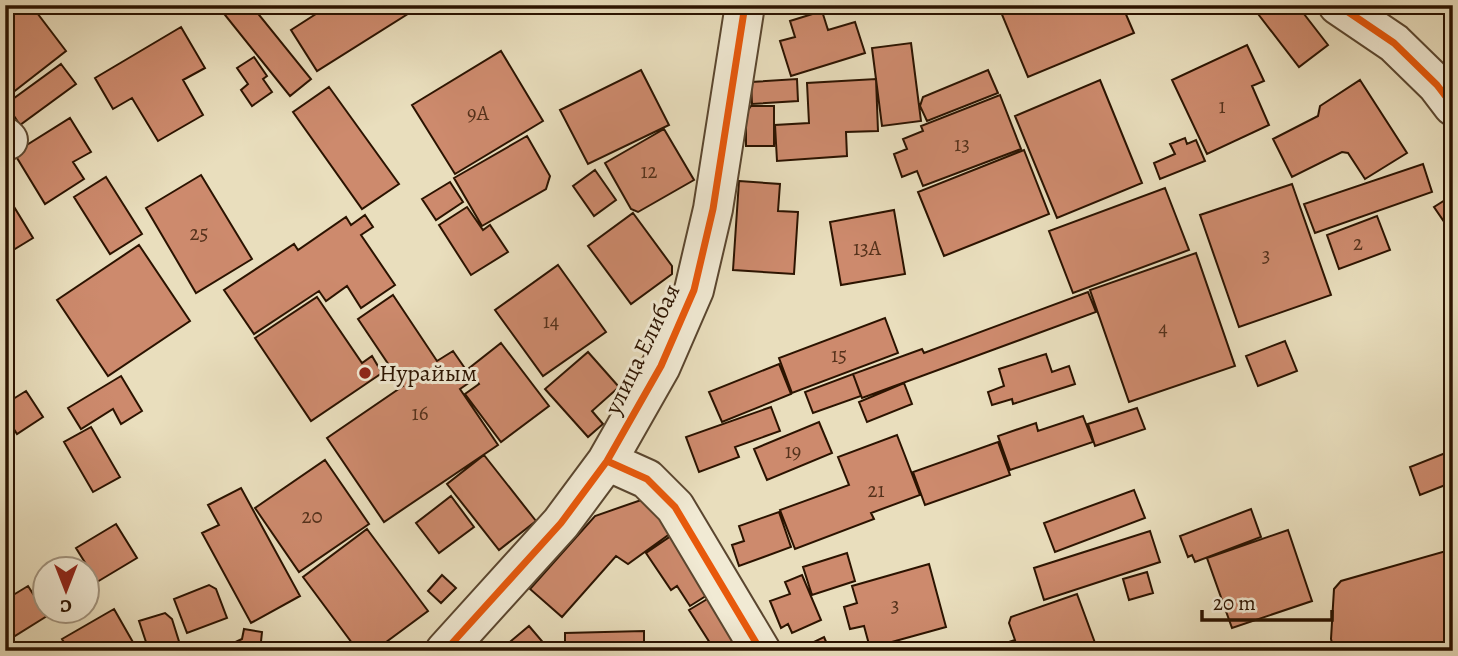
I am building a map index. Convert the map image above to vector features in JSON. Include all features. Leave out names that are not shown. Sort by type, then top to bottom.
[{"type":"street","name":"улица Елибая","points":[[445,651],[561,523],[607,461],[661,366],[694,290],[713,209],[745,5]]},
{"type":"street","points":[[1338,5],[1395,43],[1453,106]]},
{"type":"street","points":[[607,461],[647,479],[675,507],[761,651]]},
{"type":"building","points":[[5,5],[31,5],[66,51],[7,97]]},
{"type":"building","points":[[217,5],[251,5],[311,79],[290,96]]},
{"type":"building","points":[[330,5],[422,5],[317,71],[291,30]]},
{"type":"building","points":[[613,5],[637,5],[614,10]]},
{"type":"building","points":[[779,5],[803,5],[781,11]]},
{"type":"building","points":[[998,5],[1122,5],[1134,33],[1028,77]]},
{"type":"building","points":[[1255,5],[1297,5],[1328,45],[1299,67],[1255,10]]},
{"type":"building","points":[[822,11],[828,30],[855,22],[865,53],[791,76],[780,41],[795,37],[790,21]]},
{"type":"building","points":[[181,27],[205,68],[183,80],[203,115],[158,141],[132,98],[113,109],[95,78]]},
{"type":"building","points":[[911,43],[921,121],[882,126],[872,48]]},
{"type":"building","points":[[1247,45],[1264,81],[1252,86],[1269,125],[1207,154],[1172,80]]},
{"type":"building","points":[[501,51],[543,121],[455,174],[412,105]]},
{"type":"building","points":[[254,57],[267,76],[263,79],[272,92],[252,106],[241,90],[248,84],[237,68]]},
{"type":"building","points":[[61,64],[76,84],[20,125],[6,104]]},
{"type":"building","points":[[641,70],[669,125],[588,164],[560,110]]},
{"type":"building","points":[[988,70],[998,93],[927,121],[920,106],[923,97]]},
{"type":"building","points":[[797,79],[798,101],[752,104],[751,82]]},
{"type":"building","points":[[876,79],[878,131],[846,132],[847,156],[777,161],[775,125],[809,123],[807,83]]},
{"type":"building","points":[[1100,80],[1142,183],[1057,218],[1015,116]]},
{"type":"building","points":[[1360,80],[1407,153],[1365,179],[1348,153],[1342,152],[1292,177],[1273,139],[1318,116],[1320,106]]},
{"type":"building","points":[[329,87],[399,184],[362,209],[293,112]]},
{"type":"building","points":[[1000,95],[1021,149],[923,186],[917,171],[902,177],[894,154],[907,149],[903,139],[923,131],[921,126]]},
{"type":"building","points":[[751,106],[774,106],[774,146],[746,146],[746,113]]},
{"type":"building","points":[[70,118],[91,152],[73,162],[84,179],[45,204],[14,153]]},
{"type":"building","points":[[664,129],[694,180],[638,212],[631,209],[605,163]]},
{"type":"building","points":[[527,136],[550,176],[546,189],[482,226],[454,178]]},
{"type":"building","points":[[1185,138],[1187,144],[1196,140],[1205,161],[1160,179],[1154,163],[1175,154],[1170,144]]},
{"type":"building","points":[[1024,150],[1049,214],[944,256],[918,192]]},
{"type":"building","points":[[1423,164],[1432,192],[1315,233],[1304,204]]},
{"type":"building","points":[[595,170],[616,200],[594,216],[573,186]]},
{"type":"building","points":[[201,175],[252,259],[196,293],[146,208]]},
{"type":"building","points":[[106,177],[142,234],[110,254],[74,197]]},
{"type":"building","points":[[739,181],[780,184],[778,211],[798,212],[794,274],[733,270]]},
{"type":"building","points":[[450,182],[463,202],[436,220],[422,199]]},
{"type":"building","points":[[1292,184],[1331,295],[1239,327],[1200,215]]},
{"type":"building","points":[[1165,188],[1189,250],[1073,293],[1049,231]]},
{"type":"building","points":[[5,192],[33,238],[5,255]]},
{"type":"building","points":[[1453,195],[1453,222],[1447,226],[1434,207]]},
{"type":"building","points":[[467,207],[483,230],[490,225],[508,252],[471,275],[439,225]]},
{"type":"building","points":[[894,210],[905,274],[841,285],[830,222]]},
{"type":"building","points":[[633,213],[672,266],[672,274],[631,304],[588,246]]},
{"type":"building","points":[[365,215],[373,227],[361,235],[395,285],[361,308],[347,286],[326,301],[319,291],[254,334],[224,290],[294,244],[298,250],[346,217],[351,225]]},
{"type":"building","points":[[1377,216],[1390,250],[1339,269],[1327,235]]},
{"type":"building","points":[[139,245],[190,321],[108,376],[57,300]]},
{"type":"building","points":[[1196,253],[1235,366],[1129,402],[1090,290]]},
{"type":"building","points":[[558,265],[606,332],[543,376],[495,310]]},
{"type":"building","points":[[1088,292],[1096,312],[862,398],[853,374],[922,349],[924,353]]},
{"type":"building","points":[[393,295],[437,361],[453,351],[473,380],[460,389],[498,445],[384,522],[327,438],[403,386],[358,319]]},
{"type":"building","points":[[317,297],[362,363],[372,356],[382,373],[311,421],[255,338]]},
{"type":"building","points":[[885,318],[898,353],[792,393],[779,358]]},
{"type":"building","points":[[1285,341],[1297,371],[1258,386],[1246,356]]},
{"type":"building","points":[[501,343],[549,406],[501,442],[465,394],[479,384],[468,369]]},
{"type":"building","points":[[588,352],[619,387],[592,411],[603,424],[588,437],[545,389]]},
{"type":"building","points":[[1046,354],[1052,372],[1069,366],[1075,384],[1013,404],[1012,399],[992,405],[988,392],[1004,386],[999,369]]},
{"type":"building","points":[[779,364],[791,394],[722,422],[709,392]]},
{"type":"building","points":[[853,374],[861,396],[813,413],[805,392]]},
{"type":"building","points":[[121,376],[142,411],[121,424],[113,409],[81,429],[68,408]]},
{"type":"building","points":[[904,383],[912,404],[867,422],[859,402]]},
{"type":"building","points":[[26,391],[43,417],[17,434],[5,415],[5,404]]},
{"type":"building","points":[[771,407],[780,431],[735,447],[739,457],[699,472],[686,437]]},
{"type":"building","points":[[1137,408],[1145,429],[1095,446],[1088,424]]},
{"type":"building","points":[[1083,416],[1093,442],[1010,470],[998,436],[1036,423],[1038,431]]},
{"type":"building","points":[[819,422],[832,453],[767,480],[754,449]]},
{"type":"building","points":[[91,427],[120,477],[93,492],[64,442]]},
{"type":"building","points":[[897,435],[920,495],[871,513],[874,519],[795,549],[780,510],[849,485],[838,457]]},
{"type":"building","points":[[998,442],[1010,475],[925,505],[913,472]]},
{"type":"building","points":[[1453,450],[1453,482],[1420,495],[1410,467]]},
{"type":"building","points":[[484,455],[536,521],[499,550],[447,484]]},
{"type":"building","points":[[325,460],[369,524],[299,572],[255,508]]},
{"type":"building","points":[[241,488],[300,596],[251,623],[202,533],[219,525],[208,505]]},
{"type":"building","points":[[1134,490],[1145,518],[1055,552],[1044,523]]},
{"type":"building","points":[[451,496],[474,527],[439,553],[416,523]]},
{"type":"building","points":[[647,498],[671,533],[628,564],[616,556],[562,617],[530,589],[595,516]]},
{"type":"building","points":[[1251,509],[1261,537],[1195,562],[1192,555],[1188,557],[1180,536]]},
{"type":"building","points":[[779,512],[791,547],[739,566],[732,545],[744,541],[739,526]]},
{"type":"building","points":[[116,524],[137,558],[102,579],[102,554],[80,554],[76,548]]},
{"type":"building","points":[[367,529],[428,611],[374,651],[358,651],[303,577]]},
{"type":"building","points":[[1288,530],[1312,601],[1232,628],[1207,558]]},
{"type":"building","points":[[1150,531],[1160,562],[1044,600],[1034,568]]},
{"type":"building","points":[[671,536],[709,594],[690,606],[677,586],[671,590],[646,553]]},
{"type":"building","points":[[1453,549],[1453,651],[1334,651],[1331,639],[1334,589],[1341,581]]},
{"type":"building","points":[[847,553],[855,581],[812,595],[803,567]]},
{"type":"building","points":[[929,564],[946,627],[870,648],[864,626],[850,629],[844,607],[857,603],[852,586]]},
{"type":"building","points":[[1147,572],[1153,593],[1129,600],[1123,579]]},
{"type":"building","points":[[442,575],[456,588],[441,603],[428,591]]},
{"type":"building","points":[[802,575],[821,620],[792,633],[788,624],[781,628],[770,601],[790,594],[785,582]]},
{"type":"building","points":[[209,585],[216,589],[227,618],[187,633],[174,599]]},
{"type":"building","points":[[28,586],[32,592],[32,624],[34,624],[10,639],[5,631],[5,600]]},
{"type":"building","points":[[1077,594],[1098,651],[1005,651],[1003,644],[1015,640],[1009,623],[1011,617]]},
{"type":"building","points":[[709,598],[742,651],[684,651],[684,647],[710,643],[689,610]]},
{"type":"building","points":[[114,609],[138,651],[69,651],[62,639],[88,624],[102,624],[102,616]]},
{"type":"building","points":[[165,613],[172,619],[182,651],[149,651],[139,621]]},
{"type":"building","points":[[529,626],[547,647],[547,651],[499,651]]},
{"type":"building","points":[[244,629],[262,632],[260,651],[216,651],[242,639]]},
{"type":"building","points":[[644,631],[644,651],[565,651],[565,633]]},
{"type":"building","points":[[824,637],[830,651],[797,650]]},
{"type":"cycle path","points":[[445,651],[561,523],[607,461],[661,366],[694,290],[713,209],[745,5]]},
{"type":"cycle path","points":[[1338,5],[1394,43],[1437,85],[1453,106]]},
{"type":"cycle path","points":[[607,461],[647,479],[675,507],[761,651]]},
{"type":"place","name":"Нурайым","points":[[365,373]]}]
